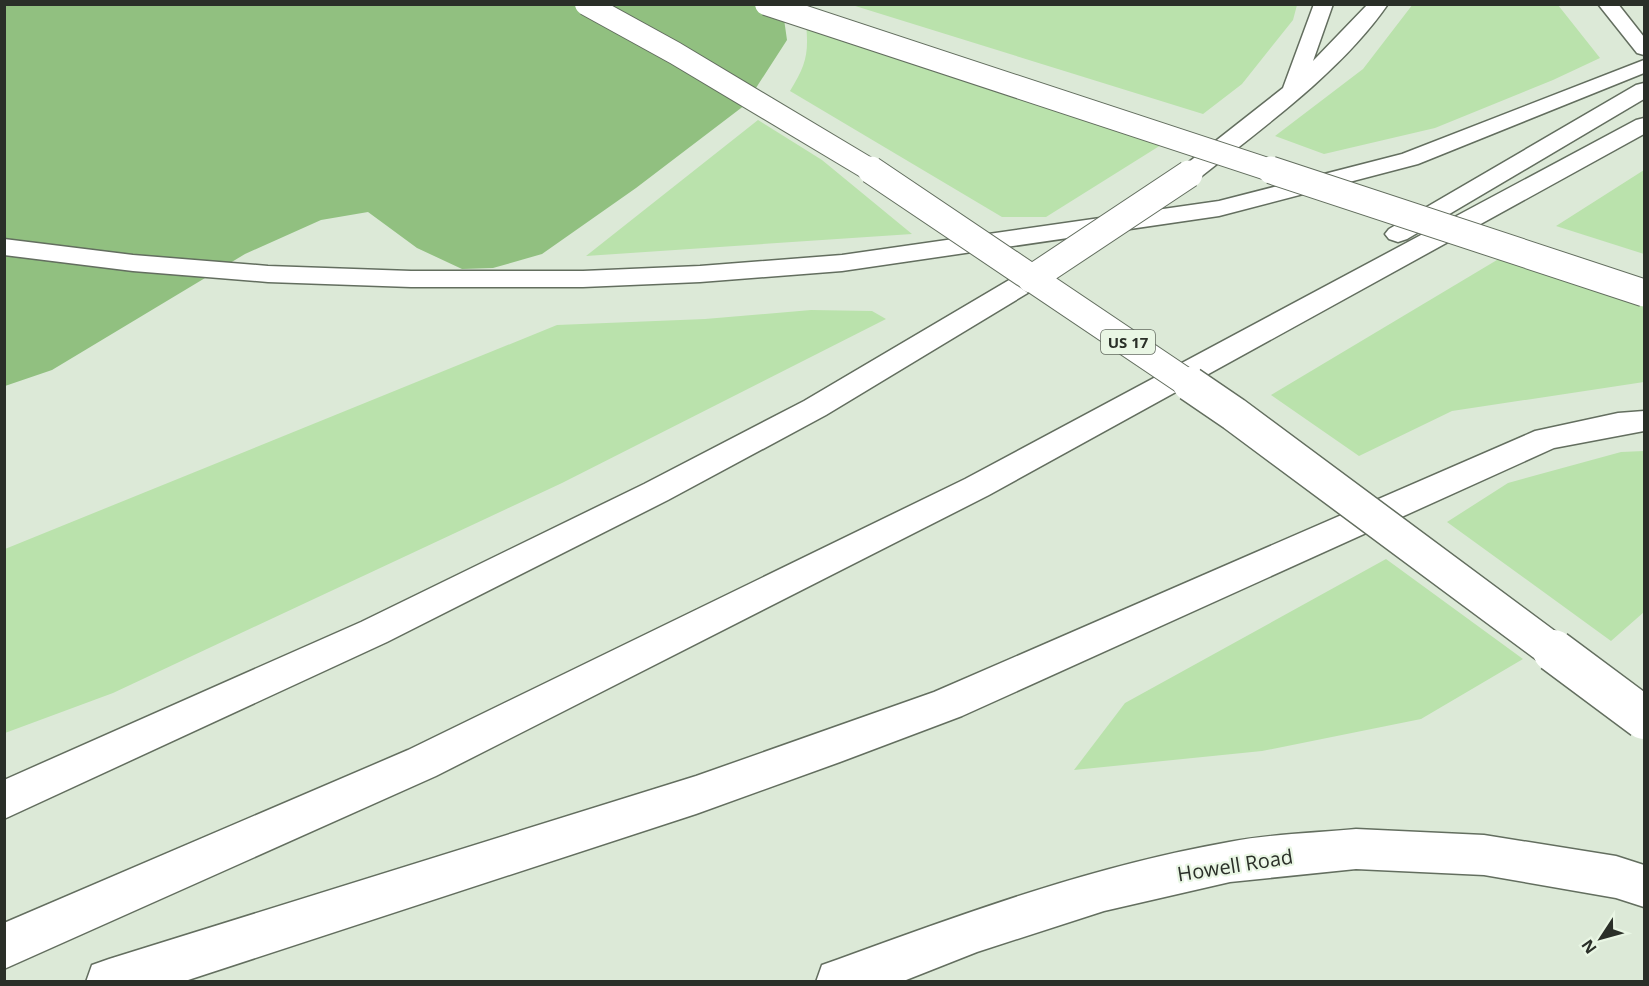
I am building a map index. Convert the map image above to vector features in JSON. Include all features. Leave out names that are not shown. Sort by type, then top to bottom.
[{"type":"main road","name":"US 17","points":[[586,4],[685,58],[889,181],[1234,414],[1644,718]]},
{"type":"main road","points":[[766,4],[1644,293]]},
{"type":"main road","points":[[1291,92],[1324,4]]},
{"type":"main road","points":[[4,800],[374,632],[656,492],[815,408],[1031,279],[1189,174],[1266,115],[1326,60],[1379,4]]},
{"type":"main road","points":[[1607,4],[1644,49]]},
{"type":"main road","points":[[4,247],[133,263],[268,274],[411,279],[583,279],[842,263],[1219,208],[1410,159],[1644,66]]},
{"type":"main road","points":[[977,487],[1533,153],[1644,90]]},
{"type":"main road","points":[[4,946],[423,762],[977,487],[1644,125]]},
{"type":"main road","points":[[109,981],[696,795],[826,750],[948,704],[1058,657],[1546,438],[1644,421]]},
{"type":"main road","name":"Howell Road","points":[[839,981],[977,930],[1104,890],[1230,862],[1356,849],[1484,855],[1616,878],[1644,886]]},
{"type":"shaded area","points":[[775,4],[783,12],[787,40],[745,105],[636,188],[542,254],[493,268],[462,269],[417,248],[368,212],[321,220],[245,254],[52,370],[5,386],[4,5]]},
{"type":"shaded area","points":[[1297,4],[1293,20],[1242,84],[1203,114],[852,5]]},
{"type":"shaded area","points":[[1413,4],[1558,5],[1600,58],[1553,80],[1435,128],[1324,154],[1275,136],[1363,69]]},
{"type":"shaded area","points":[[806,24],[1161,145],[1046,217],[1002,217],[790,91],[800,74],[805,59]]},
{"type":"shaded area","points":[[758,120],[822,160],[912,234],[586,256]]},
{"type":"shaded area","points":[[1644,170],[1644,254],[1556,226]]},
{"type":"shaded area","points":[[1507,254],[1644,302],[1644,382],[1452,411],[1359,456],[1271,395]]},
{"type":"shaded area","points":[[811,310],[872,311],[886,319],[562,483],[113,693],[5,733],[5,549],[557,325],[705,319]]},
{"type":"shaded area","points":[[1644,451],[1644,612],[1611,641],[1447,522],[1508,483],[1621,452]]},
{"type":"shaded area","points":[[1386,559],[1523,659],[1421,719],[1262,751],[1074,770],[1125,703]]}]
